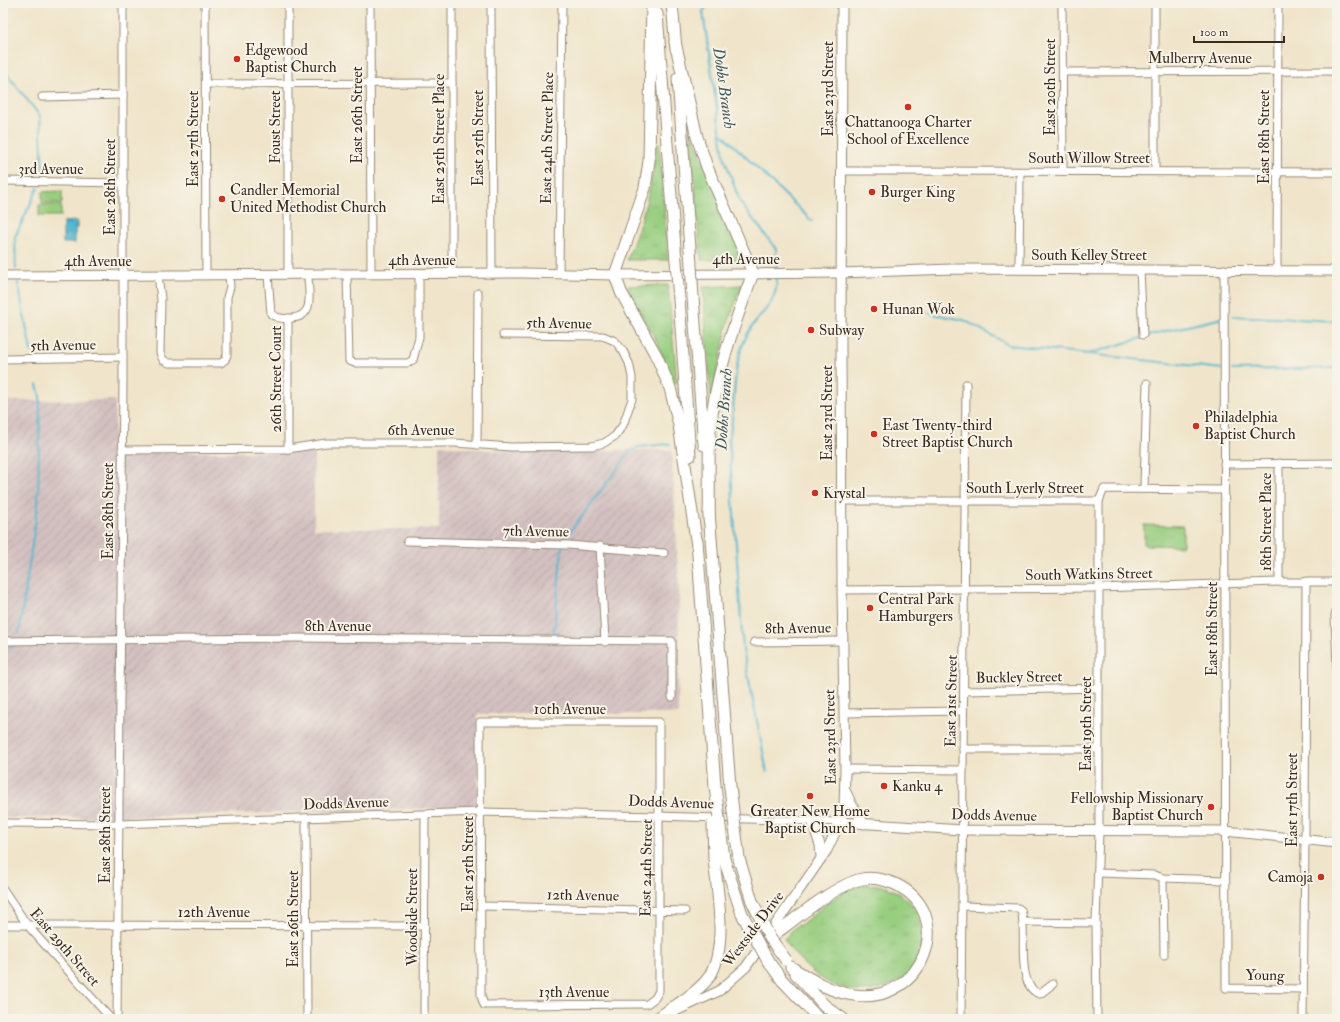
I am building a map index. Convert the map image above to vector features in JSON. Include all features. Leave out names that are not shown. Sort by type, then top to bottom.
[{"type":"highway","points":[[652,3],[649,162],[645,188],[615,275],[622,292],[657,357],[670,388],[679,426],[697,546]]},
{"type":"highway","points":[[657,3],[712,733],[713,786],[719,858],[720,930],[720,951],[717,962],[705,983],[657,1019]]},
{"type":"highway","points":[[672,3],[730,787],[739,859],[752,901],[770,938],[788,964],[824,1005],[842,1019]]},
{"type":"highway","points":[[675,42],[697,137],[707,167],[753,273],[723,359],[715,401],[710,432],[710,520]]},
{"type":"highway","points":[[719,858],[742,914],[768,961],[782,980],[819,1019]]},
{"type":"highway","points":[[763,943],[834,891],[849,883],[863,879],[878,879],[904,888],[914,897],[921,909],[927,926],[928,943],[926,955],[918,968],[901,985],[871,995],[855,995],[834,991],[788,964]]},
{"type":"main road","name":"East 23rd Street","points":[[840,822],[844,810],[846,769],[841,501],[842,3]]},
{"type":"main road","name":"South Kelley Street","points":[[841,273],[908,269],[1140,269],[1277,272],[1337,271]]},
{"type":"main road","name":"4th Avenue","points":[[3,276],[841,273]]},
{"type":"main road","points":[[845,790],[853,807],[864,824]]},
{"type":"main road","points":[[812,821],[820,845],[821,858]]},
{"type":"main road","name":"Dodds Avenue","points":[[840,822],[962,830],[1225,831],[1337,843]]},
{"type":"main road","name":"Westside Drive","points":[[657,1019],[684,1009],[719,991],[746,967],[821,858],[840,822]]},
{"type":"street","name":"East 28th Street","points":[[117,1019],[123,357],[123,3]]},
{"type":"street","name":"East 27th Street","points":[[205,3],[206,275]]},
{"type":"street","name":"Foust Street","points":[[288,3],[288,275]]},
{"type":"street","name":"East 26th Street","points":[[370,3],[371,274]]},
{"type":"street","name":"East 25th Street Place","points":[[452,3],[452,274]]},
{"type":"street","name":"East 25th Street","points":[[492,3],[492,274]]},
{"type":"street","name":"East 24th Street Place","points":[[558,273],[562,3]]},
{"type":"street","name":"East 20th Street","points":[[1062,3],[1063,171]]},
{"type":"street","points":[[1155,3],[1155,171]]},
{"type":"street","name":"East 18th Street","points":[[1277,272],[1276,71],[1278,3]]},
{"type":"street","name":"Mulberry Avenue","points":[[1063,72],[1337,71]]},
{"type":"street","points":[[206,84],[452,83]]},
{"type":"street","points":[[42,97],[123,95]]},
{"type":"street","name":"South Willow Street","points":[[842,171],[1337,172]]},
{"type":"street","points":[[1019,269],[1020,172]]},
{"type":"street","name":"3rd Avenue","points":[[3,182],[124,183]]},
{"type":"street","points":[[1140,269],[1143,335]]},
{"type":"street","name":"East 18th Street","points":[[1224,270],[1226,988]]},
{"type":"street","points":[[347,274],[349,360],[363,363],[408,362],[413,360],[419,337],[419,274]]},
{"type":"street","points":[[158,275],[158,287],[161,299],[160,354],[163,360],[169,363],[222,363],[225,360],[227,354],[227,297],[230,287],[229,275]]},
{"type":"street","points":[[268,275],[271,314],[275,317],[288,318]]},
{"type":"street","name":"26th Street Court","points":[[288,449],[288,318],[304,316],[309,305],[308,275]]},
{"type":"street","points":[[477,445],[478,293]]},
{"type":"street","name":"5th Avenue","points":[[503,335],[604,336],[615,341]]},
{"type":"street","name":"6th Avenue","points":[[122,450],[288,449],[326,443],[455,443],[511,447],[577,448],[592,446],[615,436],[622,425],[632,399],[632,377],[629,363],[623,351],[615,341]]},
{"type":"street","name":"5th Avenue","points":[[3,359],[123,357]]},
{"type":"street","points":[[1144,488],[1146,383]]},
{"type":"street","name":"East 21st Street","points":[[961,1019],[966,384]]},
{"type":"street","name":"18th Street Place","points":[[1279,463],[1279,582]]},
{"type":"street","points":[[1224,464],[1337,463]]},
{"type":"street","name":"South Lyerly Street","points":[[841,501],[1099,501],[1104,489],[1144,488],[1224,490]]},
{"type":"street","name":"East 19th Street","points":[[1097,1019],[1096,924],[1099,831],[1099,501]]},
{"type":"street","name":"7th Avenue","points":[[407,541],[600,546],[664,553]]},
{"type":"street","points":[[600,546],[605,642]]},
{"type":"street","name":"South Watkins Street","points":[[842,590],[1100,588],[1225,585],[1306,581],[1337,582]]},
{"type":"street","name":"East 17th Street","points":[[1302,1019],[1305,840],[1306,581]]},
{"type":"street","points":[[1337,610],[1335,615],[1337,667]]},
{"type":"street","name":"8th Avenue","points":[[3,641],[377,639],[605,642],[672,641],[672,696]]},
{"type":"street","name":"8th Avenue","points":[[754,642],[843,641]]},
{"type":"street","name":"Buckley Street","points":[[964,691],[1099,688]]},
{"type":"street","points":[[844,713],[963,712]]},
{"type":"street","name":"East 25th Street","points":[[480,722],[480,996],[484,1005]]},
{"type":"street","name":"10th Avenue","points":[[480,722],[660,722]]},
{"type":"street","name":"East 24th Street","points":[[659,991],[658,910],[660,722]]},
{"type":"street","points":[[963,749],[1098,749]]},
{"type":"street","points":[[846,769],[963,770]]},
{"type":"street","name":"Dodds Avenue","points":[[3,823],[118,824],[481,812],[840,822]]},
{"type":"street","name":"Woodside Street","points":[[424,1019],[426,815]]},
{"type":"street","name":"East 26th Street","points":[[306,818],[307,1019]]},
{"type":"street","points":[[1098,873],[1154,875],[1164,878],[1225,880]]},
{"type":"street","points":[[1164,878],[1164,955]]},
{"type":"street","name":"East 29th Street","points":[[3,889],[28,926],[111,1019]]},
{"type":"street","name":"12th Avenue","points":[[481,906],[685,911]]},
{"type":"street","points":[[962,906],[1018,908],[1022,914],[1024,960],[1028,984],[1032,990],[1040,994],[1053,984]]},
{"type":"street","points":[[1023,922],[1096,924]]},
{"type":"street","name":"12th Avenue","points":[[3,925],[425,926]]},
{"type":"street","name":"Young","points":[[1226,988],[1303,989]]},
{"type":"street","name":"13th Avenue","points":[[484,1005],[647,1004],[659,991]]},
{"type":"shaded area","points":[[115,400],[115,452],[314,452],[314,529],[439,529],[439,445],[497,451],[672,450],[679,590],[678,714],[478,714],[478,807],[125,817],[3,818],[3,401]]},
{"type":"green space","points":[[690,128],[743,260],[701,260]]},
{"type":"green space","points":[[659,143],[668,260],[627,260],[650,189],[656,144]]},
{"type":"green space","points":[[62,191],[62,203],[42,203],[42,192]]},
{"type":"green space","points":[[39,205],[61,205],[61,216],[39,216]]},
{"type":"green space","points":[[668,285],[677,383],[674,384],[656,340],[629,294],[628,286]]},
{"type":"green space","points":[[742,285],[728,323],[711,400],[703,287]]},
{"type":"green space","points":[[1144,525],[1183,526],[1183,546],[1144,545]]},
{"type":"green space","points":[[868,884],[884,887],[898,893],[909,902],[917,913],[922,926],[922,941],[919,956],[911,971],[906,976],[885,987],[870,991],[855,991],[840,988],[815,974],[793,952],[784,939],[798,924],[799,926],[831,900],[848,890]]},
{"type":"water","points":[[77,221],[77,228],[75,229],[75,243],[63,243],[63,222]]},
{"type":"waterway","name":"Dobbs Branch","points":[[708,3],[703,12],[724,157],[740,202],[776,249],[777,270]]},
{"type":"waterway","points":[[3,69],[40,116],[43,174]]},
{"type":"waterway","points":[[720,132],[812,221]]},
{"type":"waterway","points":[[16,269],[15,237],[38,188]]},
{"type":"waterway","name":"Dobbs Branch","points":[[767,772],[743,650],[729,439],[736,375],[741,350],[751,328],[774,296],[777,277]]},
{"type":"waterway","points":[[18,283],[31,351]]},
{"type":"waterway","points":[[913,310],[964,320],[1009,345],[1222,369]]},
{"type":"waterway","points":[[1232,316],[1337,321]]},
{"type":"waterway","points":[[1088,354],[1165,331],[1223,318]]},
{"type":"waterway","points":[[1232,370],[1337,368]]},
{"type":"waterway","points":[[19,633],[38,504],[40,397],[37,385]]},
{"type":"waterway","points":[[564,543],[566,537],[630,452],[638,447],[670,444]]},
{"type":"waterway","points":[[554,632],[562,547]]},
{"type":"waterway","points":[[3,647],[15,646]]},
{"type":"place","name":"Edgewood Baptist Church","points":[[237,59]]},
{"type":"place","name":"Chattanooga Charter School of Excellence","points":[[908,107]]},
{"type":"place","name":"Burger King","points":[[872,192]]},
{"type":"place","name":"Candler Memorial United Methodist Church","points":[[222,199]]},
{"type":"place","name":"Hunan Wok","points":[[874,309]]},
{"type":"place","name":"Subway","points":[[811,330]]},
{"type":"place","name":"Philadelphia Baptist Church","points":[[1196,426]]},
{"type":"place","name":"East Twenty-third Street Baptist Church","points":[[874,434]]},
{"type":"place","name":"Krystal","points":[[815,493]]},
{"type":"place","name":"Central Park Hamburgers","points":[[870,608]]},
{"type":"place","name":"Kanku 4","points":[[884,786]]},
{"type":"place","name":"Greater New Home Baptist Church","points":[[810,796]]},
{"type":"place","name":"Fellowship Missionary Baptist Church","points":[[1211,807]]},
{"type":"place","name":"Camoja","points":[[1321,877]]}]
